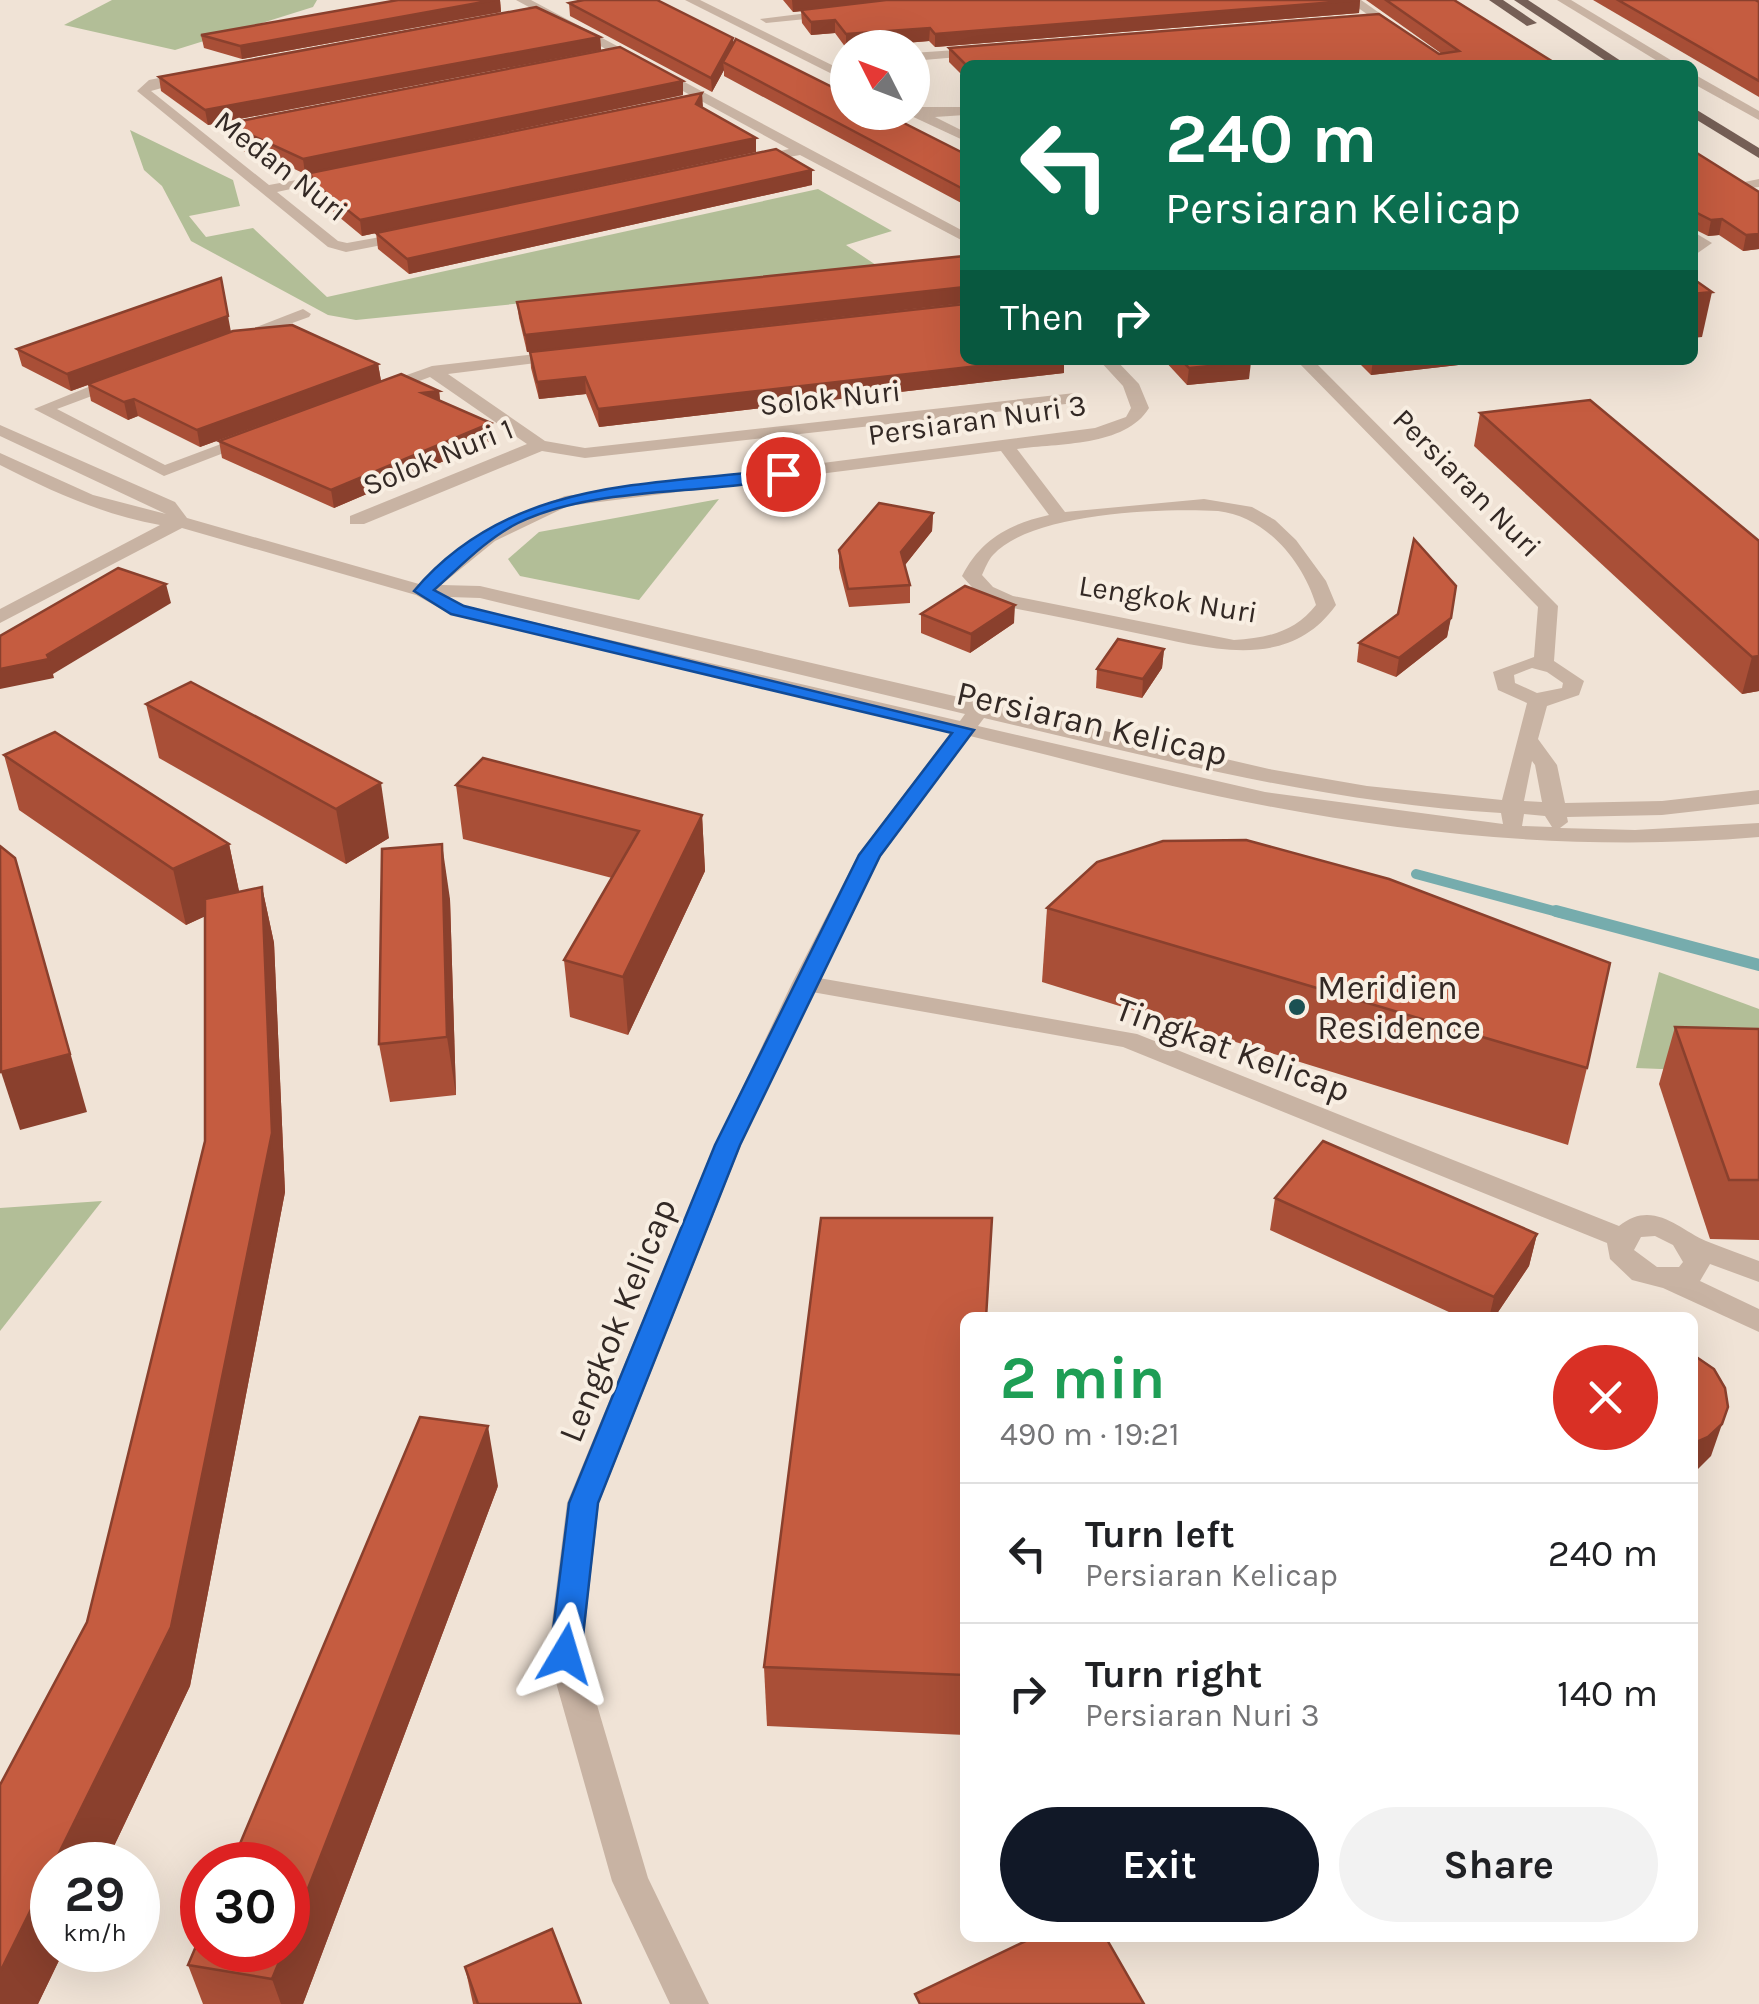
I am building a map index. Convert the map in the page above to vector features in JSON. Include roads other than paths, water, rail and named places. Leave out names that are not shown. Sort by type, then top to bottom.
[{"type":"main road","points":[[1495,0],[1586,60]]},
{"type":"main road","points":[[1520,0],[1613,60]]},
{"type":"main road","points":[[1698,115],[1759,154]]},
{"type":"main road","points":[[1698,134],[1759,172]]},
{"type":"street","points":[[691,0],[830,69]]},
{"type":"street","points":[[1354,0],[1440,60]]},
{"type":"street","points":[[1563,0],[1664,60]]},
{"type":"street","points":[[525,7],[548,11],[960,235]]},
{"type":"street","points":[[766,19],[851,11]]},
{"type":"street","points":[[1362,21],[1381,19]]},
{"type":"street","points":[[930,55],[1004,49]]},
{"type":"street","points":[[587,60],[626,53]]},
{"type":"street","name":"Medan Nuri","points":[[214,72],[154,82],[143,91],[333,244],[346,248],[423,233]]},
{"type":"street","points":[[1698,80],[1759,116]]},
{"type":"street","points":[[670,106],[708,98]]},
{"type":"street","points":[[930,112],[960,111]]},
{"type":"street","points":[[930,120],[960,135]]},
{"type":"street","points":[[196,135],[215,131]]},
{"type":"street","points":[[746,163],[804,150]]},
{"type":"street","points":[[267,190],[363,170]]},
{"type":"street","points":[[1759,183],[1726,181],[1759,203]]},
{"type":"street","points":[[212,346],[303,314]]},
{"type":"street","points":[[361,398],[432,371],[588,352]]},
{"type":"street","name":"Persiaran Nuri 3","points":[[423,591],[473,546],[511,520],[564,501],[1098,432],[1132,420],[1140,408],[1131,384],[1111,365]]},
{"type":"street","name":"Persiaran Nuri","points":[[1309,365],[1548,606],[1544,664]]},
{"type":"street","name":"Solok Nuri","points":[[432,371],[540,444],[585,453],[1075,398]]},
{"type":"street","points":[[140,372],[43,409],[164,471],[271,431]]},
{"type":"street","name":"Persiaran Kelicap","points":[[0,430],[169,506],[180,522]]},
{"type":"street","name":"Solok Nuri 1","points":[[357,520],[540,444]]},
{"type":"street","points":[[1006,446],[1060,518]]},
{"type":"street","name":"Persiaran Kelicap","points":[[0,458],[46,482],[138,518],[180,522],[423,591],[480,592],[1264,799],[1386,819],[1514,832],[1714,836],[1759,830]]},
{"type":"street","name":"Lengkok Nuri","points":[[1204,504],[1241,509],[1271,526],[1324,590],[1326,605],[1314,622],[1289,638],[1266,646],[1234,646],[1007,601],[986,591],[972,576],[975,560],[990,544],[1012,531],[1060,518],[1204,504]]},
{"type":"street","points":[[0,617],[180,522]]},
{"type":"street","points":[[1544,664],[1564,671],[1574,686],[1558,698],[1538,699],[1513,692],[1502,679],[1509,667],[1544,664]]},
{"type":"street","points":[[1514,832],[1512,807],[1517,765],[1530,744],[1538,699]]},
{"type":"street","name":"Persiaran Kelicap","points":[[972,720],[1273,774],[1512,807],[1619,809],[1759,798]]},
{"type":"street","name":"Lengkok Kelicap","points":[[690,2004],[630,1881],[565,1654],[583,1503],[728,1145],[804,983],[870,855],[972,720]]},
{"type":"street","points":[[1530,744],[1546,765],[1560,833]]},
{"type":"street","name":"Tingkat Kelicap","points":[[804,983],[1128,1040],[1622,1238]]},
{"type":"street","points":[[1759,1272],[1693,1246],[1678,1233],[1656,1226],[1634,1228],[1622,1238],[1620,1252],[1630,1267],[1649,1277],[1671,1280],[1759,1321]]},
{"type":"street","points":[[1671,1280],[1689,1275],[1697,1262],[1693,1246]]},
{"type":"waterway","points":[[1416,874],[1565,914]]},
{"type":"waterway","points":[[1556,911],[1759,965]]},
{"type":"place","name":"Meridien Residence","points":[[1297,1007]]}]
